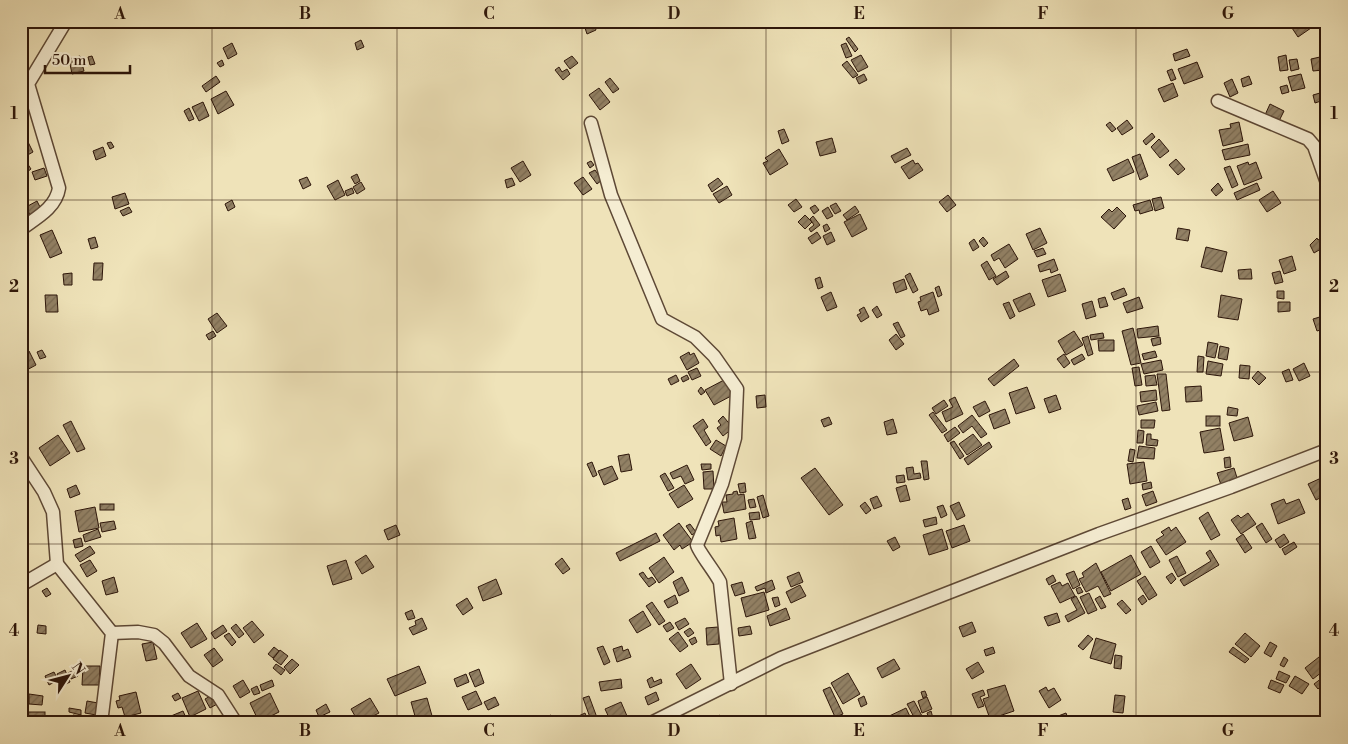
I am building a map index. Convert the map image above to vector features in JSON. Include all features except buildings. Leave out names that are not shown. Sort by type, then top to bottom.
[{"type":"street","points":[[21,229],[50,208],[58,198],[59,188],[28,84],[66,21]]},
{"type":"street","points":[[1218,101],[1308,139],[1314,146],[1327,184]]},
{"type":"street","points":[[591,123],[611,195],[662,319],[695,338],[714,356],[737,389],[735,438],[722,484],[698,545],[698,551],[712,567],[720,582],[731,684]]},
{"type":"street","points":[[651,723],[781,658],[1002,572],[1327,450]]},
{"type":"street","points":[[21,457],[44,492],[53,512],[57,564],[112,633],[101,723]]},
{"type":"street","points":[[21,585],[57,564]]},
{"type":"street","points":[[112,633],[138,632],[154,635],[164,643],[189,676],[218,695],[236,723]]}]
